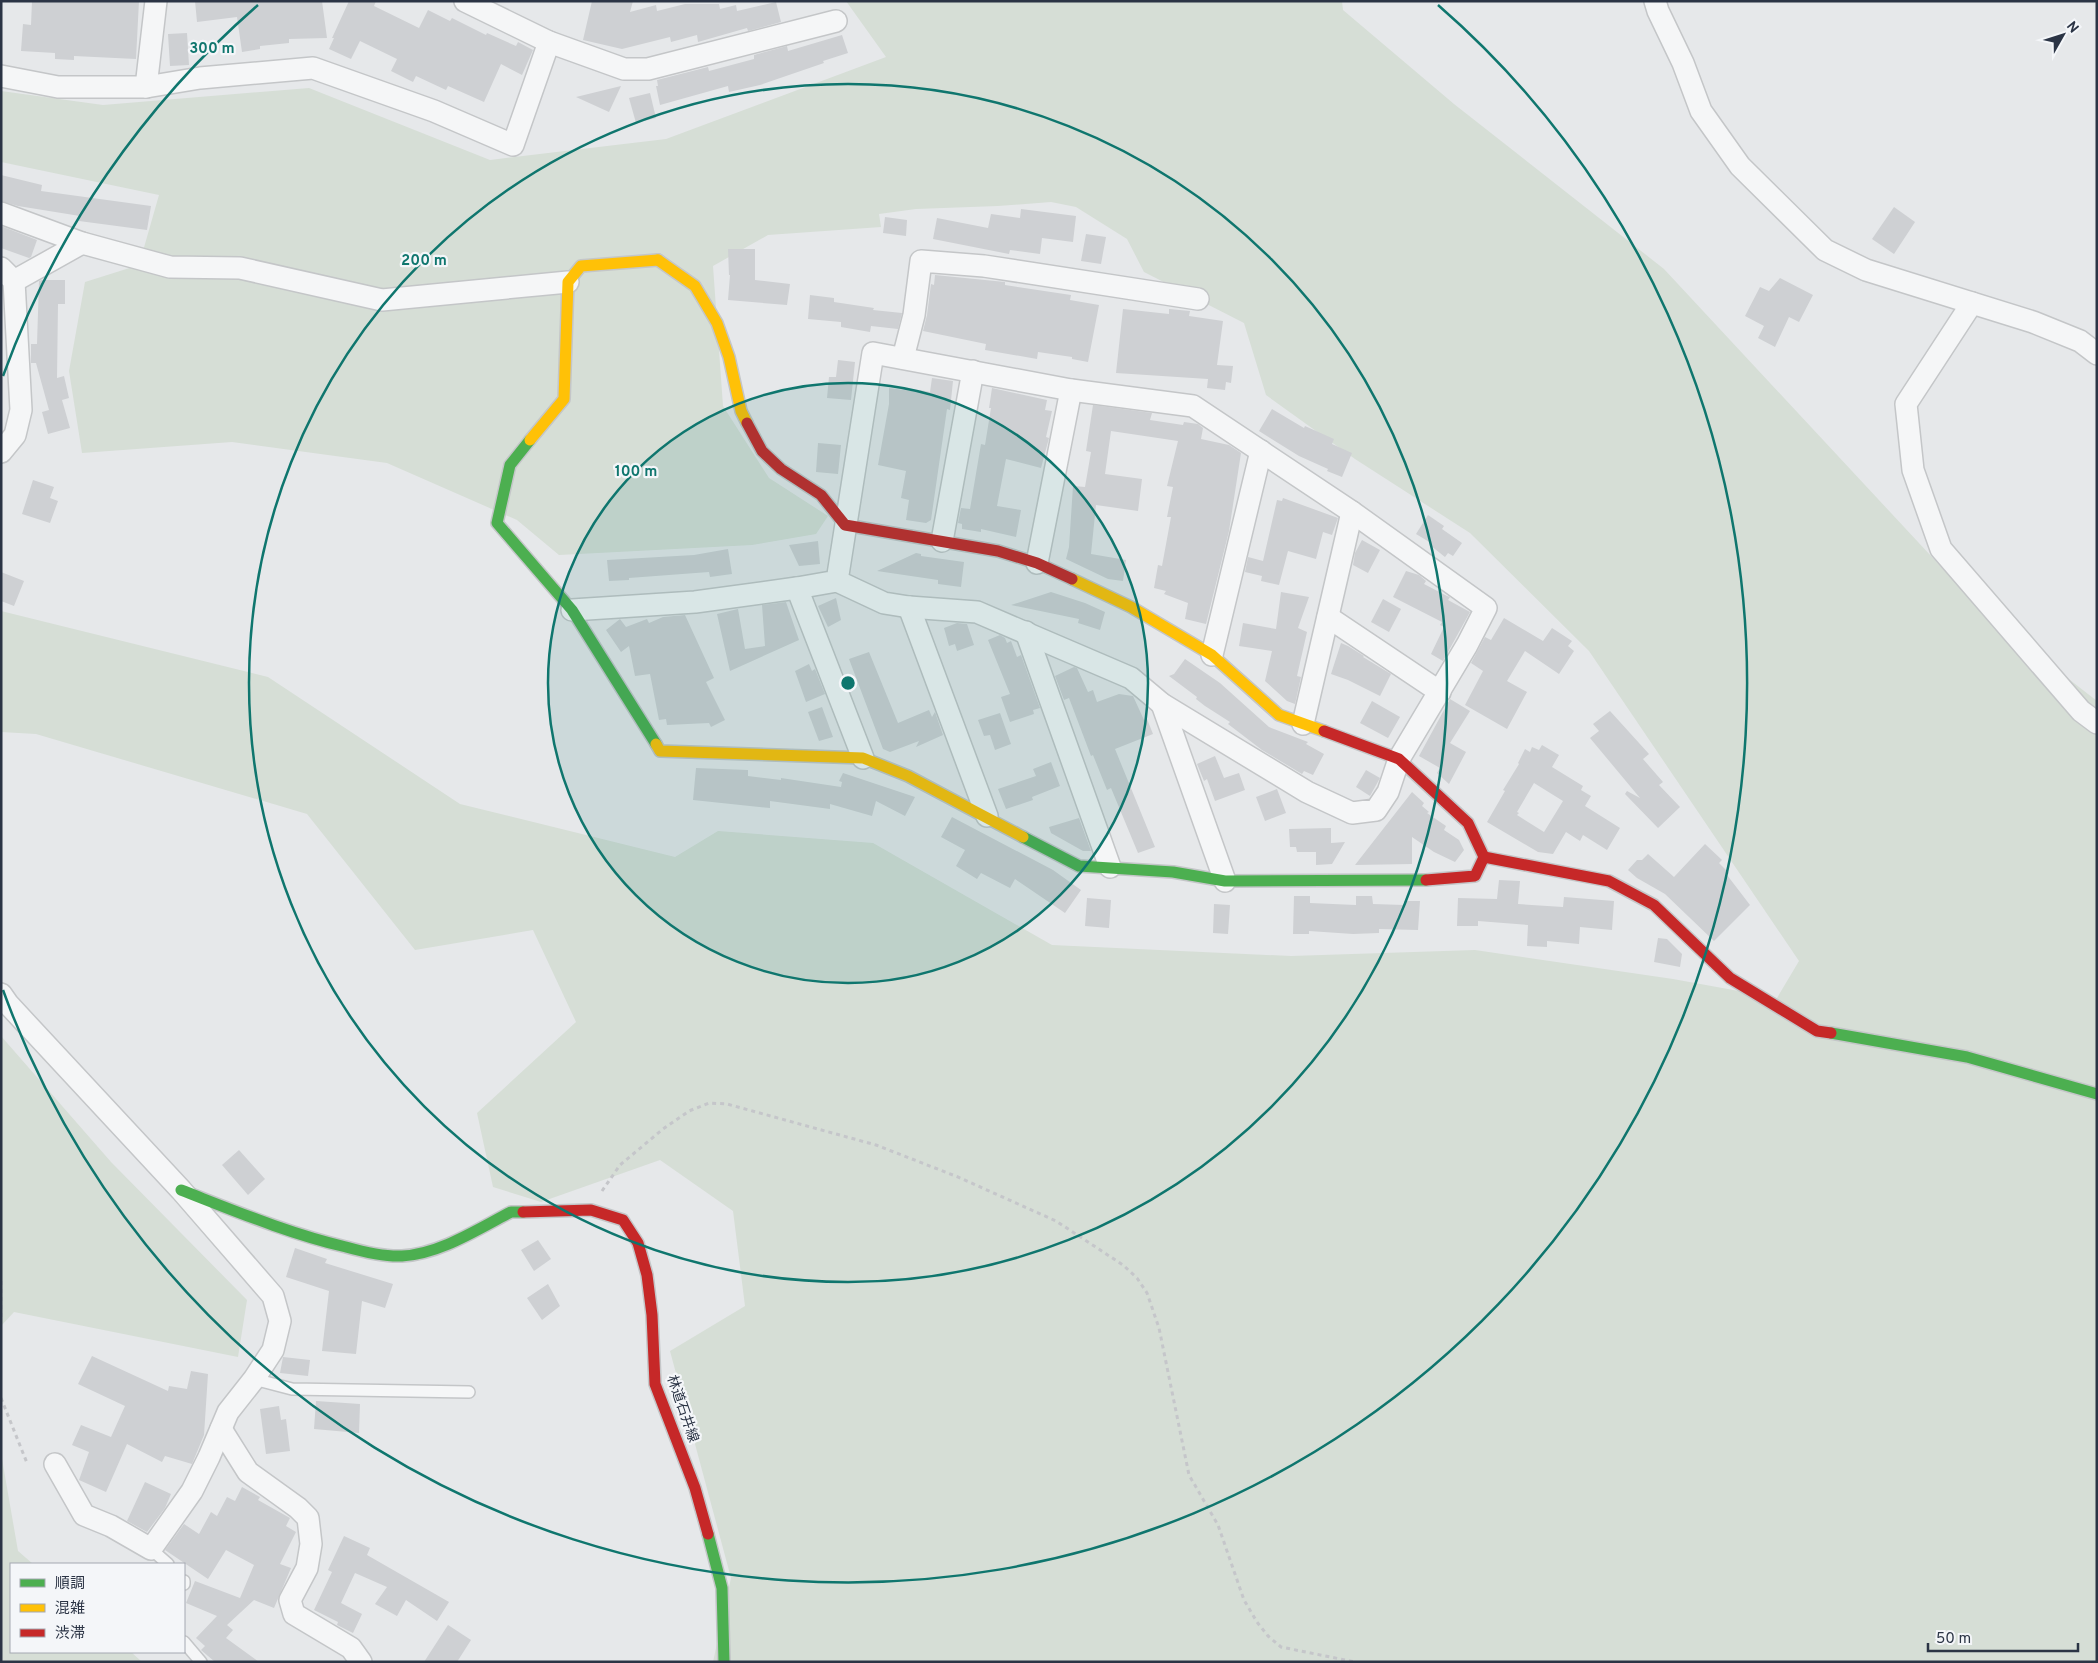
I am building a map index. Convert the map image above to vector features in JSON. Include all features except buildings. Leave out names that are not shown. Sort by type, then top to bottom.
[{"type":"street","points":[[146,87],[156,1]]},
{"type":"street","points":[[465,1],[549,42],[624,69],[648,69],[836,21]]},
{"type":"street","points":[[1655,1],[1683,63],[1701,111],[1740,166],[1825,250],[1866,270],[2034,322],[2080,341],[2097,354]]},
{"type":"street","points":[[1,76],[58,87],[146,87],[200,78],[313,68],[350,83],[434,111],[513,145],[549,42]]},
{"type":"street","points":[[1,213],[82,243],[170,267],[240,268],[382,300],[568,282]]},
{"type":"street","points":[[1,452],[15,435],[21,410],[9,349],[8,274],[82,243]]},
{"type":"street","points":[[658,260],[695,286],[717,323],[729,357],[741,411],[762,451],[781,469],[820,495],[844,525],[998,551],[1037,563],[1131,607],[1212,655],[1279,715],[1399,760],[1468,823],[1484,857],[1475,876],[1470,878],[1418,880],[1226,881],[1173,872],[1079,866],[908,776],[863,758],[660,750],[572,610],[497,523],[510,465],[564,399],[568,282],[581,266],[658,260]]},
{"type":"street","points":[[903,358],[914,315],[921,261],[984,266],[1198,300]]},
{"type":"street","points":[[1972,303],[1906,404],[1913,470],[1941,549],[2081,711],[2097,723]]},
{"type":"street","points":[[572,610],[688,603],[837,581],[884,603],[909,608],[977,612],[1130,678],[1162,704],[1307,792],[1352,812],[1376,810],[1388,792],[1399,760],[1468,645],[1486,608],[1352,512],[1193,406],[1072,390],[873,353],[844,525],[837,581]]},
{"type":"street","points":[[942,541],[973,371]]},
{"type":"street","points":[[1037,563],[1072,390]]},
{"type":"street","points":[[1212,655],[1261,450]]},
{"type":"street","points":[[1303,724],[1352,512]]},
{"type":"street","points":[[797,588],[863,758]]},
{"type":"street","points":[[909,608],[987,816]]},
{"type":"street","points":[[1328,617],[1440,692]]},
{"type":"street","points":[[1026,632],[1110,867]]},
{"type":"street","points":[[1162,704],[1226,881]]},
{"type":"street","points":[[1484,857],[1608,881],[1654,905],[1730,978],[1817,1030],[1967,1058],[2097,1094]]},
{"type":"street","points":[[1,994],[8,1004],[181,1190],[272,1296],[280,1321],[273,1350],[254,1379],[228,1412],[192,1491],[151,1549],[111,1526],[84,1515],[55,1464]]},
{"type":"street","name":"林道石井線","points":[[181,1190],[253,1218],[328,1243],[373,1254],[403,1256],[445,1246],[511,1212],[591,1210],[623,1220],[638,1243],[647,1275],[652,1315],[655,1384],[695,1488],[722,1588],[724,1662]]},
{"type":"street","points":[[221,1430],[248,1472],[298,1508],[308,1518],[310,1544],[307,1568],[290,1600],[294,1614],[351,1648],[361,1662]]},
{"type":"lane","points":[[254,1379],[292,1389],[469,1392]]},
{"type":"lane","points":[[151,1549],[167,1563]]},
{"type":"lane","points":[[185,1643],[201,1662]]},
{"type":"path","points":[[591,1210],[620,1165],[663,1129],[690,1111],[709,1102],[728,1104],[876,1145],[958,1177],[1056,1221],[1123,1265],[1137,1278],[1147,1293],[1159,1328],[1189,1475],[1218,1525],[1244,1600],[1257,1622],[1268,1636],[1281,1647],[1356,1662]]},
{"type":"path","points":[[1,1281],[1,1317]]},
{"type":"path","points":[[1,1398],[27,1463]]},
{"type":"shaded area","points":[[846,1],[1342,1],[1343,10],[1454,104],[1664,269],[1985,614],[2097,701],[2097,1662],[713,1662],[731,1578],[670,1351],[745,1306],[733,1211],[660,1160],[541,1202],[493,1187],[477,1113],[576,1022],[533,930],[415,950],[307,814],[36,734],[1,732],[1,611],[268,677],[460,804],[675,857],[718,831],[873,843],[1052,945],[1291,956],[1475,950],[1673,979],[1777,998],[1799,961],[1589,651],[1470,533],[1355,459],[1266,395],[1244,323],[1144,272],[1127,239],[1076,207],[1051,202],[916,209],[879,214],[881,227],[768,235],[713,266],[723,406],[769,478],[828,516],[816,534],[752,545],[559,555],[517,520],[387,463],[232,442],[82,453],[69,371],[85,282],[139,265],[159,195],[1,162],[1,91],[103,105],[309,88],[490,160],[666,139],[886,57]]},
{"type":"shaded area","points":[[1,1036],[111,1162],[247,1300],[238,1357],[14,1312],[1,1326]]},
{"type":"shaded area","points":[[1,1453],[18,1551],[32,1563],[10,1563],[10,1653],[132,1653],[142,1662],[1,1662]]},
{"type":"traffic: fast","points":[[530,440],[510,465],[497,523],[572,610],[656,744]]},
{"type":"traffic: fast","points":[[1023,837],[1079,866],[1173,872],[1225,881],[1426,880]]},
{"type":"traffic: fast","points":[[1831,1033],[1967,1057],[2097,1094]]},
{"type":"traffic: fast","points":[[181,1190],[304,1236],[360,1251],[388,1256],[402,1256],[430,1251],[458,1240],[511,1212],[523,1212]]},
{"type":"traffic: fast","points":[[708,1534],[722,1588],[724,1662]]},
{"type":"traffic: slow","points":[[658,260],[695,286],[717,323],[729,357],[741,411],[747,423]]},
{"type":"traffic: slow","points":[[530,440],[564,399],[568,282],[581,266],[658,260]]},
{"type":"traffic: slow","points":[[1072,579],[1131,607],[1212,655],[1279,715],[1324,731]]},
{"type":"traffic: slow","points":[[656,744],[660,751],[863,758],[908,776],[1023,837]]},
{"type":"traffic: jam","points":[[747,423],[762,451],[781,469],[821,495],[845,525],[998,551],[1037,563],[1072,579]]},
{"type":"traffic: jam","points":[[1324,731],[1399,759],[1468,823],[1484,857],[1475,876],[1426,880]]},
{"type":"traffic: jam","points":[[1484,857],[1609,881],[1654,905],[1730,978],[1817,1031],[1831,1033]]},
{"type":"traffic: jam","points":[[523,1212],[591,1210],[623,1220],[638,1243],[647,1275],[652,1315],[655,1384],[695,1488],[708,1534]]}]
